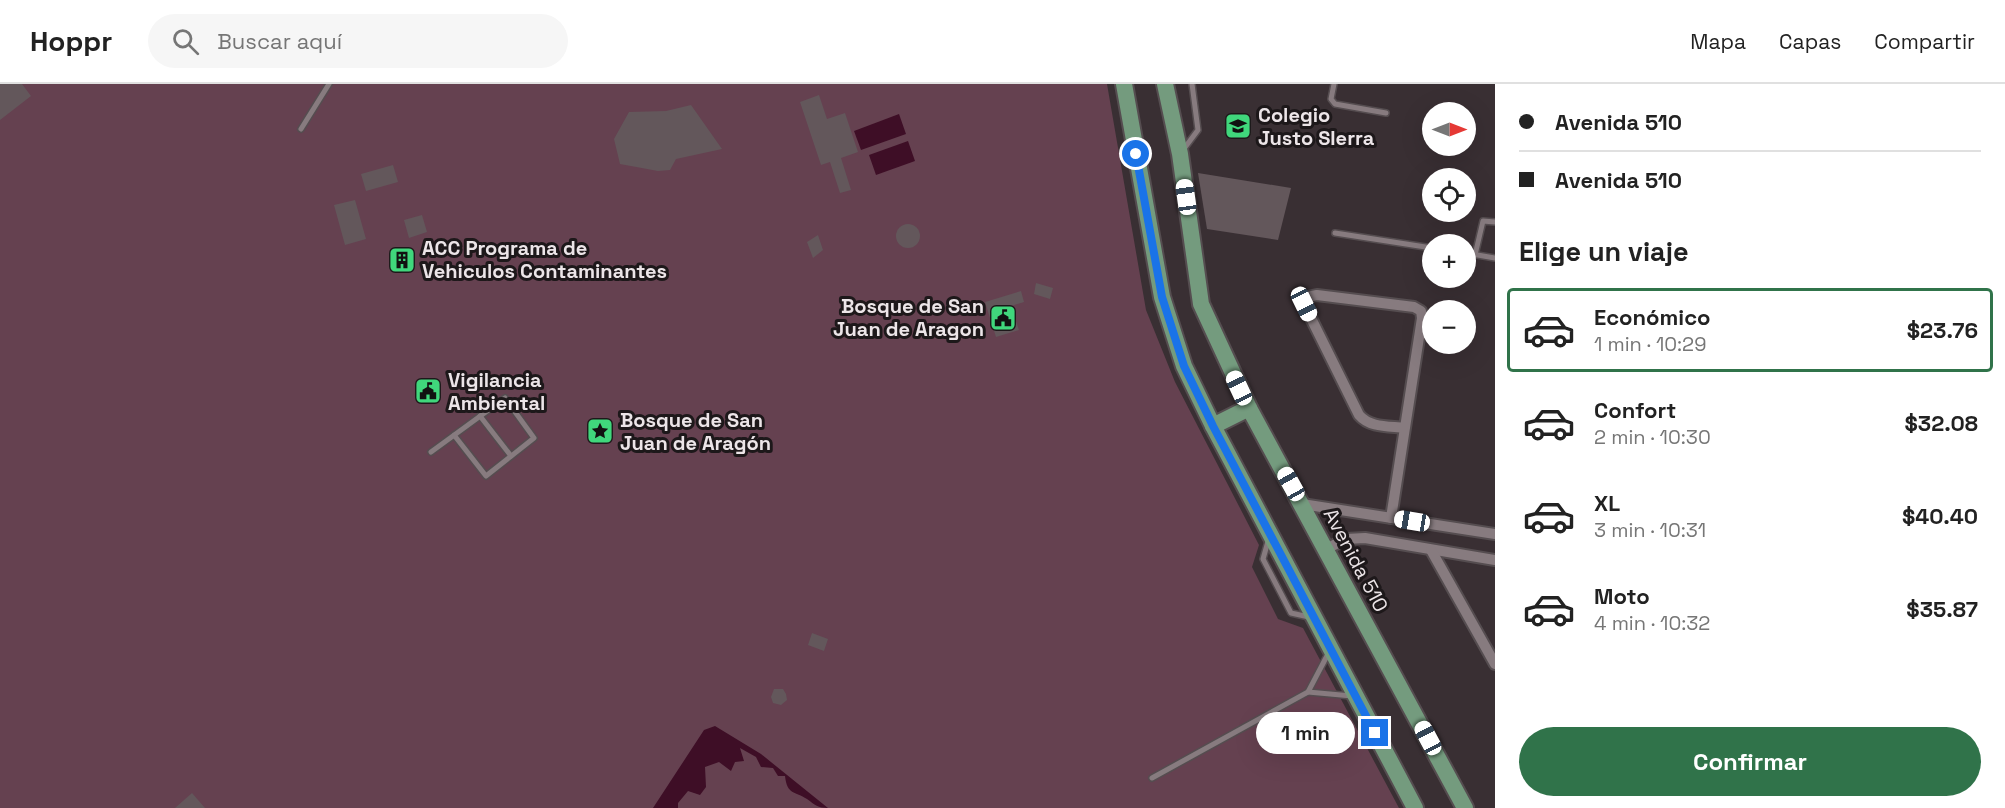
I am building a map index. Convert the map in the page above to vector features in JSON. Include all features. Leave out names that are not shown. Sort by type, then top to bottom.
[{"type":"main road","points":[[1124,84],[1162,297],[1184,366],[1213,426],[1415,808]]},
{"type":"main road","name":"Avenida 510","points":[[1165,84],[1180,154],[1201,304],[1249,408],[1326,549],[1459,806]]},
{"type":"main road","points":[[1213,426],[1249,408]]},
{"type":"street","points":[[1391,518],[1405,428],[1422,318],[1421,311],[1414,307],[1317,295],[1307,297],[1304,304],[1359,415],[1365,422],[1405,428]]},
{"type":"street","points":[[1302,504],[1495,534]]},
{"type":"street","points":[[1326,549],[1346,539],[1365,538],[1495,560]]},
{"type":"street","points":[[1431,550],[1491,651],[1495,664]]},
{"type":"lane","points":[[301,129],[329,84]]},
{"type":"lane","points":[[1180,154],[1198,130],[1192,84]]},
{"type":"lane","points":[[1334,84],[1331,99],[1335,104],[1386,113]]},
{"type":"lane","points":[[1476,251],[1483,221],[1495,222]]},
{"type":"lane","points":[[1335,233],[1422,246]]},
{"type":"lane","points":[[1476,255],[1495,258]]},
{"type":"lane","points":[[431,452],[454,435],[480,417],[505,398],[534,438],[486,476],[454,435]]},
{"type":"lane","points":[[480,417],[511,456]]},
{"type":"lane","points":[[1308,692],[1330,648]]},
{"type":"lane","points":[[1152,778],[1308,692],[1356,696]]},
{"type":"shaded area","name":"Bosque de San Juan de Aragón","points":[[0,84],[1107,84],[1146,310],[1175,382],[1259,545],[1252,567],[1278,619],[1303,628],[1399,808],[0,808]]},
{"type":"shaded area","points":[[899,114],[906,134],[861,150],[854,131]]},
{"type":"shaded area","points":[[908,141],[915,161],[876,175],[869,155]]},
{"type":"shaded area","points":[[715,726],[761,754],[828,808],[817,806],[803,796],[792,792],[785,776],[778,776],[773,768],[761,767],[756,757],[740,748],[744,761],[735,762],[731,771],[719,762],[705,767],[706,787],[700,795],[688,791],[678,803],[678,808],[653,808],[704,730]]},
{"type":"building","points":[[0,84],[22,84],[31,96],[0,120]]},
{"type":"building","points":[[819,95],[827,119],[845,113],[858,152],[841,158],[851,190],[840,193],[830,162],[821,165],[800,102]]},
{"type":"building","points":[[691,105],[722,149],[676,159],[670,170],[658,171],[620,164],[614,139],[629,112],[666,111]]},
{"type":"building","points":[[393,165],[398,182],[366,191],[361,174]]},
{"type":"building","points":[[1198,173],[1291,188],[1278,240],[1207,229]]},
{"type":"building","points":[[355,200],[366,239],[345,245],[334,205]]},
{"type":"building","points":[[422,215],[427,232],[409,238],[404,220]]},
{"type":"building","points":[[908,224],[913,225],[919,231],[919,241],[913,247],[908,248],[903,247],[897,241],[896,236],[897,231],[903,225]]},
{"type":"building","points":[[818,235],[823,250],[813,258],[807,242]]},
{"type":"building","name":"ACC Programa de Vehiculos Contaminantes","points":[[407,250],[411,266],[398,271],[393,255]]},
{"type":"building","points":[[1036,283],[1053,288],[1050,299],[1034,294]]},
{"type":"building","name":"Bosque de San Juan de Aragon","points":[[1021,291],[1024,302],[1011,306],[1019,330],[996,337],[985,302]]},
{"type":"building","points":[[812,633],[828,639],[824,651],[808,645]]},
{"type":"building","points":[[774,689],[783,689],[786,694],[787,700],[781,705],[773,703],[771,697]]},
{"type":"building","points":[[192,793],[205,808],[175,808]]},
{"type":"place","name":"Colegio Justo SIerra","points":[[1238,126]]},
{"type":"place","name":"ACC Programa de Vehiculos Contaminantes","points":[[402,260]]},
{"type":"place","name":"Bosque de San Juan de Aragon","points":[[1003,318]]},
{"type":"place","name":"Vigilancia Ambiental","points":[[428,391]]},
{"type":"place","name":"Bosque de San Juan de Aragón","points":[[600,431]]},
{"type":"route","points":[[1136,154],[1162,297],[1184,366],[1213,426],[1375,733]]}]
